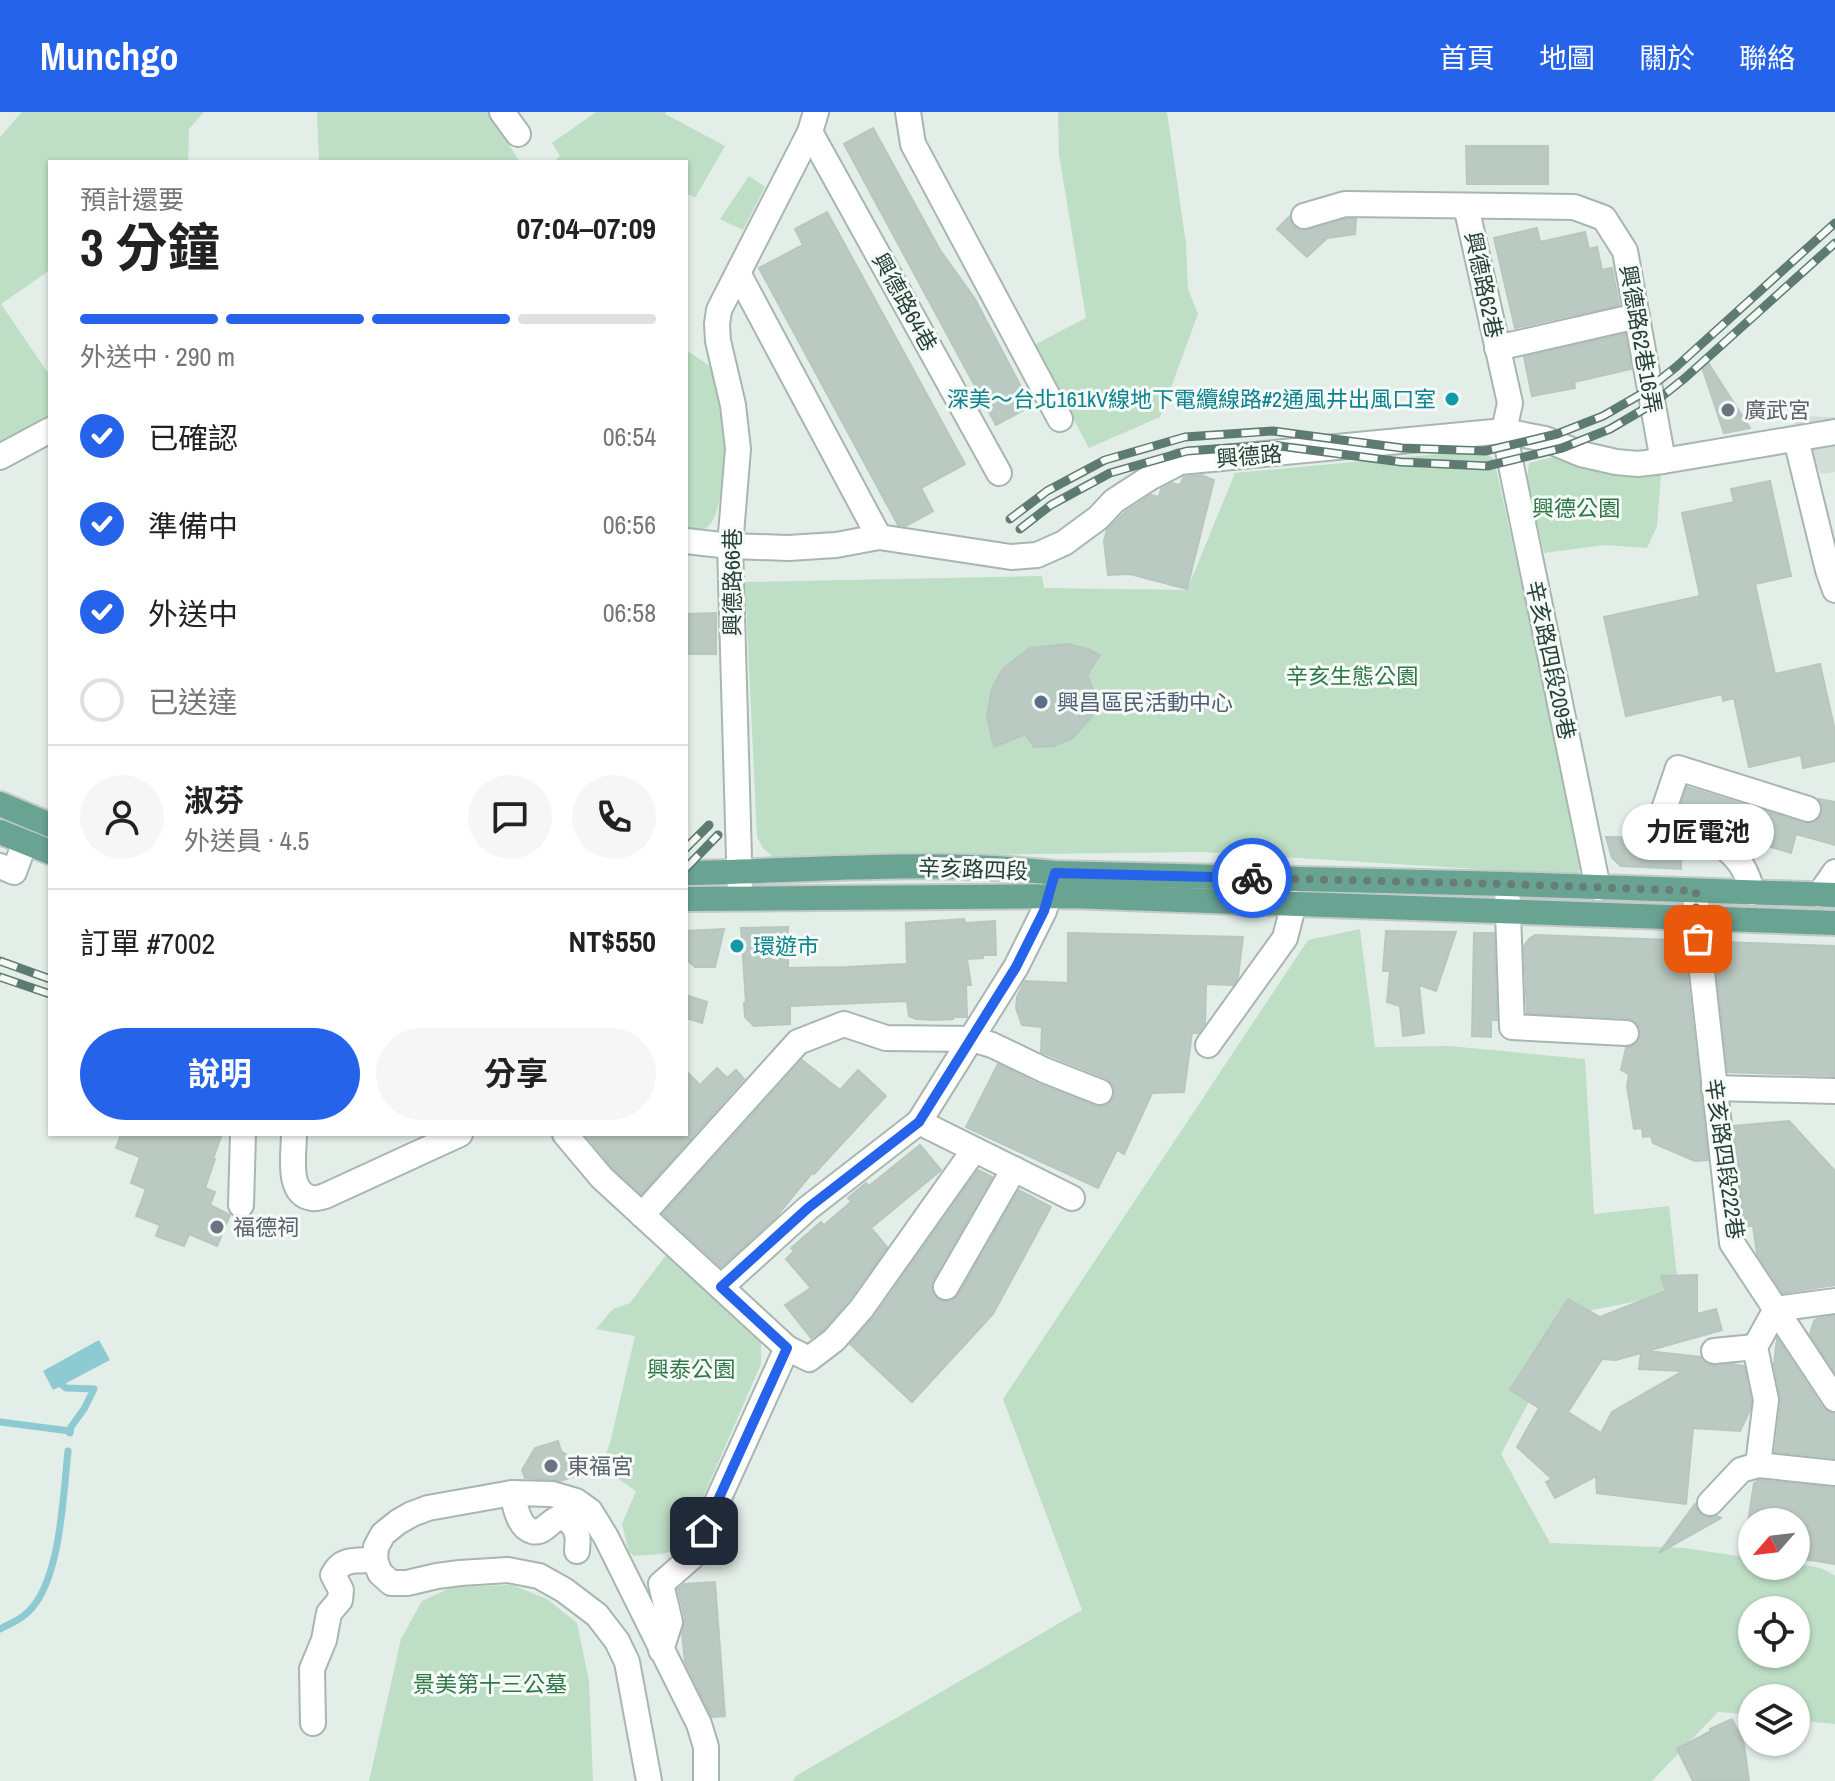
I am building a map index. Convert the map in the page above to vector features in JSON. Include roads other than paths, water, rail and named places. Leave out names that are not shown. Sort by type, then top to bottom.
[{"type":"main road","points":[[0,804],[48,824]]},
{"type":"main road","points":[[0,832],[48,851]]},
{"type":"main road","name":"辛亥路四段","points":[[688,873],[890,866],[1012,869],[1085,896],[1835,923]]},
{"type":"main road","name":"辛亥路四段","points":[[688,899],[1052,885],[1507,884],[1827,895]]},
{"type":"street","points":[[502,112],[518,134]]},
{"type":"street","points":[[908,112],[913,144],[1060,419]]},
{"type":"street","name":"興德路66巷","points":[[740,899],[730,546],[738,449],[717,324],[719,310],[813,122]]},
{"type":"street","name":"興德路64巷","points":[[813,122],[999,473]]},
{"type":"street","name":"興德路62巷","points":[[1304,216],[1345,204],[1466,206],[1510,403],[1504,431]]},
{"type":"street","name":"興德路62巷16弄","points":[[1466,206],[1574,207],[1604,218],[1625,251],[1663,461]]},
{"type":"street","points":[[738,273],[879,537]]},
{"type":"street","points":[[1497,348],[1637,316]]},
{"type":"street","points":[[0,457],[48,431]]},
{"type":"street","name":"興德路","points":[[688,541],[788,548],[879,537],[1011,557],[1037,555],[1064,543],[1098,518],[1114,501],[1180,462],[1504,431],[1545,439],[1581,454],[1638,464],[1835,432]]},
{"type":"street","name":"辛亥路四段209巷","points":[[1504,431],[1598,888]]},
{"type":"street","points":[[1796,439],[1835,590]]},
{"type":"street","points":[[1752,893],[1749,876],[1738,858],[1727,849],[1715,840],[1660,821],[1678,768],[1808,809]]},
{"type":"street","points":[[0,866],[14,872],[25,842]]},
{"type":"street","points":[[1827,895],[1835,872]]},
{"type":"street","points":[[1507,884],[1512,1027],[1626,1033]]},
{"type":"street","points":[[721,1287],[808,1208],[919,1122],[1016,967],[1044,911],[1052,885]]},
{"type":"street","name":"辛亥路四段222巷","points":[[1696,891],[1696,918],[1732,1243],[1835,1399]]},
{"type":"street","points":[[1208,1045],[1285,938],[1294,903]]},
{"type":"street","points":[[642,1215],[798,1042],[844,1024],[886,1038],[972,1039],[1100,1092]]},
{"type":"street","points":[[1714,1088],[1835,1091]]},
{"type":"street","points":[[919,1122],[1072,1198]]},
{"type":"street","points":[[241,1205],[243,1136]]},
{"type":"street","points":[[294,1136],[294,1181],[299,1191],[312,1198],[325,1196],[456,1136]]},
{"type":"street","points":[[572,1136],[584,1159],[602,1178],[787,1348],[809,1359],[834,1340],[862,1308],[974,1150]]},
{"type":"street","points":[[946,1287],[1014,1169]]},
{"type":"street","points":[[1758,1465],[1766,1400],[1755,1347],[1776,1309],[1835,1301]]},
{"type":"street","points":[[1714,1351],[1755,1347]]},
{"type":"street","points":[[661,1650],[670,1622],[661,1584],[692,1557],[787,1348]]},
{"type":"street","points":[[1710,1503],[1741,1470],[1758,1465],[1835,1473]]},
{"type":"street","points":[[512,1493],[519,1518],[531,1531],[537,1532],[558,1518],[566,1518],[573,1524],[577,1531],[577,1551]]},
{"type":"street","points":[[649,1781],[627,1662],[617,1641],[597,1615],[539,1576],[508,1570],[391,1583],[380,1573],[375,1560],[376,1547],[383,1534],[398,1522],[428,1508],[512,1493],[552,1494],[576,1501],[590,1511],[699,1724],[706,1747],[706,1781]]},
{"type":"street","points":[[313,1723],[312,1669],[324,1640],[329,1613],[340,1600],[341,1590],[333,1575],[338,1566],[346,1561],[375,1560]]},
{"type":"water","points":[[99,1340],[110,1360],[53,1390],[43,1371]]},
{"type":"waterway","points":[[62,1385],[66,1388],[94,1389],[70,1433]]},
{"type":"waterway","points":[[0,1422],[70,1431]]},
{"type":"waterway","points":[[0,1629],[27,1613],[47,1581],[62,1514],[68,1451]]},
{"type":"railway","points":[[1010,519],[1047,491],[1105,460],[1185,437],[1273,431],[1402,448],[1485,451],[1557,434],[1603,416],[1643,393],[1676,367],[1835,223]]},
{"type":"railway","points":[[1020,529],[1051,505],[1110,473],[1187,451],[1272,445],[1401,462],[1487,466],[1562,448],[1610,429],[1651,405],[1835,243]]},
{"type":"railway","points":[[688,846],[709,825]]},
{"type":"railway","points":[[688,866],[718,835]]},
{"type":"railway","points":[[0,961],[48,978]]},
{"type":"railway","points":[[0,977],[48,993]]},
{"type":"place","name":"深美～台北161kV線地下電纜線路#2通風井出風口室","points":[[1452,399]]},
{"type":"place","name":"廣武宮","points":[[1728,410]]},
{"type":"place","name":"興昌區民活動中心","points":[[1041,702]]},
{"type":"place","name":"力匠電池","points":[[1698,939]]},
{"type":"place","name":"環遊市","points":[[737,946]]},
{"type":"place","name":"福德祠","points":[[217,1227]]},
{"type":"place","name":"東福宮","points":[[551,1466]]},
{"type":"park label","name":"興德公園","points":[[1576,508]]},
{"type":"park label","name":"辛亥生態公園","points":[[1352,676]]},
{"type":"park label","name":"興泰公園","points":[[691,1369]]},
{"type":"park label","name":"景美第十三公墓","points":[[490,1684]]}]
